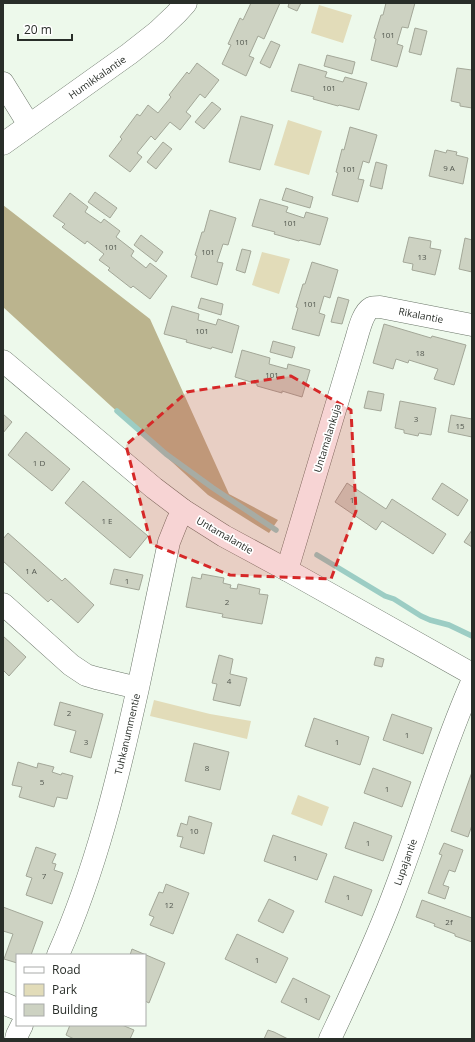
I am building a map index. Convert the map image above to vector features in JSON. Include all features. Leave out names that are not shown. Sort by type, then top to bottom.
[{"type":"street","name":"Humikkalantie","points":[[3,144],[157,32],[186,3]]},
{"type":"street","points":[[3,83],[30,124]]},
{"type":"street","name":"Rikalantie","points":[[371,308],[380,307],[472,325]]},
{"type":"street","name":"Untamalankuja","points":[[287,570],[363,318],[366,312],[371,308]]},
{"type":"street","name":"Untamalantie","points":[[3,361],[154,488],[183,510],[224,536],[472,674]]},
{"type":"street","name":"Tuhkanummentie","points":[[58,954],[74,918],[105,822],[122,760],[169,542],[183,510]]},
{"type":"street","points":[[3,604],[65,660],[86,675],[138,688]]},
{"type":"street","name":"Lupajantie","points":[[330,1039],[372,947],[392,898],[450,737],[472,682]]},
{"type":"street","points":[[3,1003],[16,1009]]},
{"type":"street","points":[[16,1039],[22,1026]]},
{"type":"highlighted area","points":[[291,376],[351,410],[356,511],[331,579],[230,575],[151,544],[126,445],[187,392]]},
{"type":"green space","points":[[319,5],[352,15],[343,43],[311,33]]},
{"type":"green space","points":[[288,120],[322,131],[309,175],[274,165]]},
{"type":"green space","points":[[262,252],[290,259],[279,294],[252,285]]},
{"type":"green space","points":[[154,700],[210,714],[251,721],[247,739],[150,716]]},
{"type":"green space","points":[[298,795],[329,807],[322,826],[291,814]]},
{"type":"shaded area","points":[[3,205],[150,319],[229,494],[278,520],[269,533],[208,495],[3,307]]},
{"type":"building","points":[[251,3],[280,3],[264,39],[258,36],[249,56],[254,58],[246,76],[222,64],[231,45],[228,44],[240,18],[243,20]]},
{"type":"building","points":[[289,3],[301,3],[297,11],[288,7]]},
{"type":"building","points":[[386,3],[415,3],[408,28],[402,27],[397,44],[403,46],[397,67],[371,60],[376,39],[374,38]]},
{"type":"building","points":[[415,28],[427,31],[421,55],[409,52]]},
{"type":"building","points":[[271,41],[280,45],[270,68],[260,63]]},
{"type":"building","points":[[327,55],[355,62],[352,74],[324,66]]},
{"type":"building","points":[[197,63],[219,80],[205,98],[200,94],[186,112],[191,116],[180,130],[170,122],[155,140],[151,136],[137,153],[142,157],[130,172],[109,156],[122,139],[120,137],[137,114],[140,116],[148,105],[158,113],[171,97],[169,95],[187,72],[189,74]]},
{"type":"building","points":[[299,64],[327,72],[325,77],[343,82],[345,77],[367,83],[359,110],[338,106],[313,99],[314,97],[291,91]]},
{"type":"building","points":[[457,68],[472,70],[472,108],[460,106],[460,103],[451,101]]},
{"type":"building","points":[[212,102],[221,109],[204,129],[195,122]]},
{"type":"building","points":[[241,116],[273,125],[260,170],[229,162]]},
{"type":"building","points":[[350,127],[377,135],[369,163],[363,161],[358,179],[364,180],[358,202],[332,195],[342,149],[344,150]]},
{"type":"building","points":[[163,142],[172,149],[156,169],[147,162]]},
{"type":"building","points":[[435,150],[446,153],[447,150],[457,152],[456,155],[468,158],[463,184],[429,176]]},
{"type":"building","points":[[376,162],[387,165],[382,189],[370,186]]},
{"type":"building","points":[[286,188],[313,197],[310,208],[282,200]]},
{"type":"building","points":[[95,192],[117,208],[110,218],[88,202]]},
{"type":"building","points":[[70,193],[88,207],[85,212],[101,223],[104,219],[120,231],[116,237],[134,251],[131,256],[146,268],[150,263],[167,276],[150,299],[133,286],[131,288],[108,270],[110,268],[99,260],[104,254],[87,241],[85,244],[62,227],[65,224],[53,216]]},
{"type":"building","points":[[260,199],[288,207],[286,212],[304,218],[306,212],[328,218],[320,245],[299,241],[274,234],[275,232],[252,226]]},
{"type":"building","points":[[210,210],[236,218],[228,245],[223,244],[217,262],[223,263],[217,285],[191,277],[197,256],[195,255],[202,232],[204,232]]},
{"type":"building","points":[[141,235],[163,252],[156,262],[134,245]]},
{"type":"building","points":[[409,237],[431,241],[430,248],[441,250],[435,275],[412,270],[413,264],[403,262]]},
{"type":"building","points":[[465,238],[472,240],[472,272],[459,269]]},
{"type":"building","points":[[242,249],[251,251],[245,273],[236,270]]},
{"type":"building","points":[[312,262],[338,270],[330,298],[324,296],[319,313],[325,315],[319,336],[292,329],[298,308],[296,307]]},
{"type":"building","points":[[338,297],[349,300],[342,324],[331,322]]},
{"type":"building","points":[[201,298],[223,304],[221,315],[198,308]]},
{"type":"building","points":[[172,306],[199,314],[198,320],[216,325],[218,319],[239,326],[232,353],[212,347],[211,349],[186,342],[187,340],[164,334]]},
{"type":"building","points":[[384,324],[431,338],[432,336],[466,345],[454,385],[434,379],[438,369],[409,360],[408,363],[396,359],[393,369],[373,363]]},
{"type":"building","points":[[273,341],[295,347],[292,358],[270,352]]},
{"type":"building","points":[[242,350],[270,358],[269,364],[287,369],[288,364],[310,370],[302,397],[257,386],[257,384],[235,377]]},
{"type":"building","points":[[368,391],[384,394],[381,411],[364,408]]},
{"type":"building","points":[[400,401],[436,408],[431,435],[419,433],[418,436],[404,433],[404,430],[395,428]]},
{"type":"building","points":[[3,414],[12,422],[3,433]]},
{"type":"building","points":[[451,415],[472,419],[472,437],[448,432]]},
{"type":"building","points":[[26,432],[70,469],[52,491],[8,455]]},
{"type":"building","points":[[83,481],[148,536],[130,558],[65,503]]},
{"type":"building","points":[[347,483],[386,509],[392,499],[446,534],[433,554],[382,521],[376,530],[335,502]]},
{"type":"building","points":[[442,483],[468,500],[458,516],[432,499]]},
{"type":"building","points":[[472,530],[472,547],[464,542]]},
{"type":"building","points":[[8,533],[62,581],[65,578],[94,605],[78,623],[51,599],[48,602],[3,561],[3,539]]},
{"type":"building","points":[[114,569],[143,575],[139,590],[110,584]]},
{"type":"building","points":[[202,574],[224,578],[223,583],[231,585],[230,588],[237,589],[238,584],[260,589],[259,594],[268,595],[262,624],[222,617],[223,614],[186,607],[192,577],[201,579]]},
{"type":"building","points":[[3,636],[26,657],[9,676],[3,670]]},
{"type":"building","points":[[219,655],[233,659],[230,674],[247,678],[240,706],[213,700],[217,684],[212,683]]},
{"type":"building","points":[[376,657],[384,659],[382,667],[374,665]]},
{"type":"building","points":[[60,702],[103,714],[91,758],[70,752],[76,731],[54,725]]},
{"type":"building","points":[[392,714],[432,728],[423,754],[383,740]]},
{"type":"building","points":[[314,718],[369,737],[360,765],[305,746]]},
{"type":"building","points":[[194,743],[229,752],[220,790],[185,781]]},
{"type":"building","points":[[18,762],[37,768],[38,763],[54,767],[52,772],[61,775],[62,773],[73,776],[67,799],[57,797],[54,807],[19,797],[22,787],[12,785]]},
{"type":"building","points":[[373,768],[411,782],[402,807],[364,793]]},
{"type":"building","points":[[472,772],[472,825],[468,837],[451,831]]},
{"type":"building","points":[[189,816],[212,823],[204,854],[180,847],[183,837],[177,836],[181,823],[187,825]]},
{"type":"building","points":[[354,822],[392,836],[383,861],[345,848]]},
{"type":"building","points":[[273,835],[327,854],[317,880],[264,861]]},
{"type":"building","points":[[444,843],[463,850],[455,872],[449,870],[443,885],[449,887],[445,899],[428,893],[442,855],[439,854]]},
{"type":"building","points":[[36,847],[56,854],[52,863],[56,864],[54,870],[63,873],[52,904],[26,895],[32,878],[26,876]]},
{"type":"building","points":[[334,876],[372,890],[362,916],[325,902]]},
{"type":"building","points":[[166,884],[189,893],[173,934],[150,925],[154,917],[149,915],[159,892],[163,893]]},
{"type":"building","points":[[269,899],[294,911],[283,933],[258,921]]},
{"type":"building","points":[[422,900],[472,918],[472,942],[455,936],[455,934],[434,926],[435,924],[416,917]]},
{"type":"building","points":[[3,907],[43,922],[31,954],[16,954],[16,963],[4,959],[13,934],[3,931]]},
{"type":"building","points":[[237,934],[288,958],[276,983],[225,959]]},
{"type":"building","points":[[132,949],[144,954],[130,954]]},
{"type":"building","points":[[146,955],[165,963],[149,1003],[146,1002]]},
{"type":"building","points":[[293,978],[330,996],[319,1020],[281,1002]]},
{"type":"building","points":[[70,1026],[124,1026],[134,1030],[130,1039],[74,1039],[66,1035]]},
{"type":"building","points":[[268,1030],[274,1032],[288,1039],[264,1039]]},
{"type":"waterway","points":[[117,411],[166,454],[213,488],[276,530]]},
{"type":"waterway","points":[[317,555],[421,616],[449,625],[472,636]]}]
